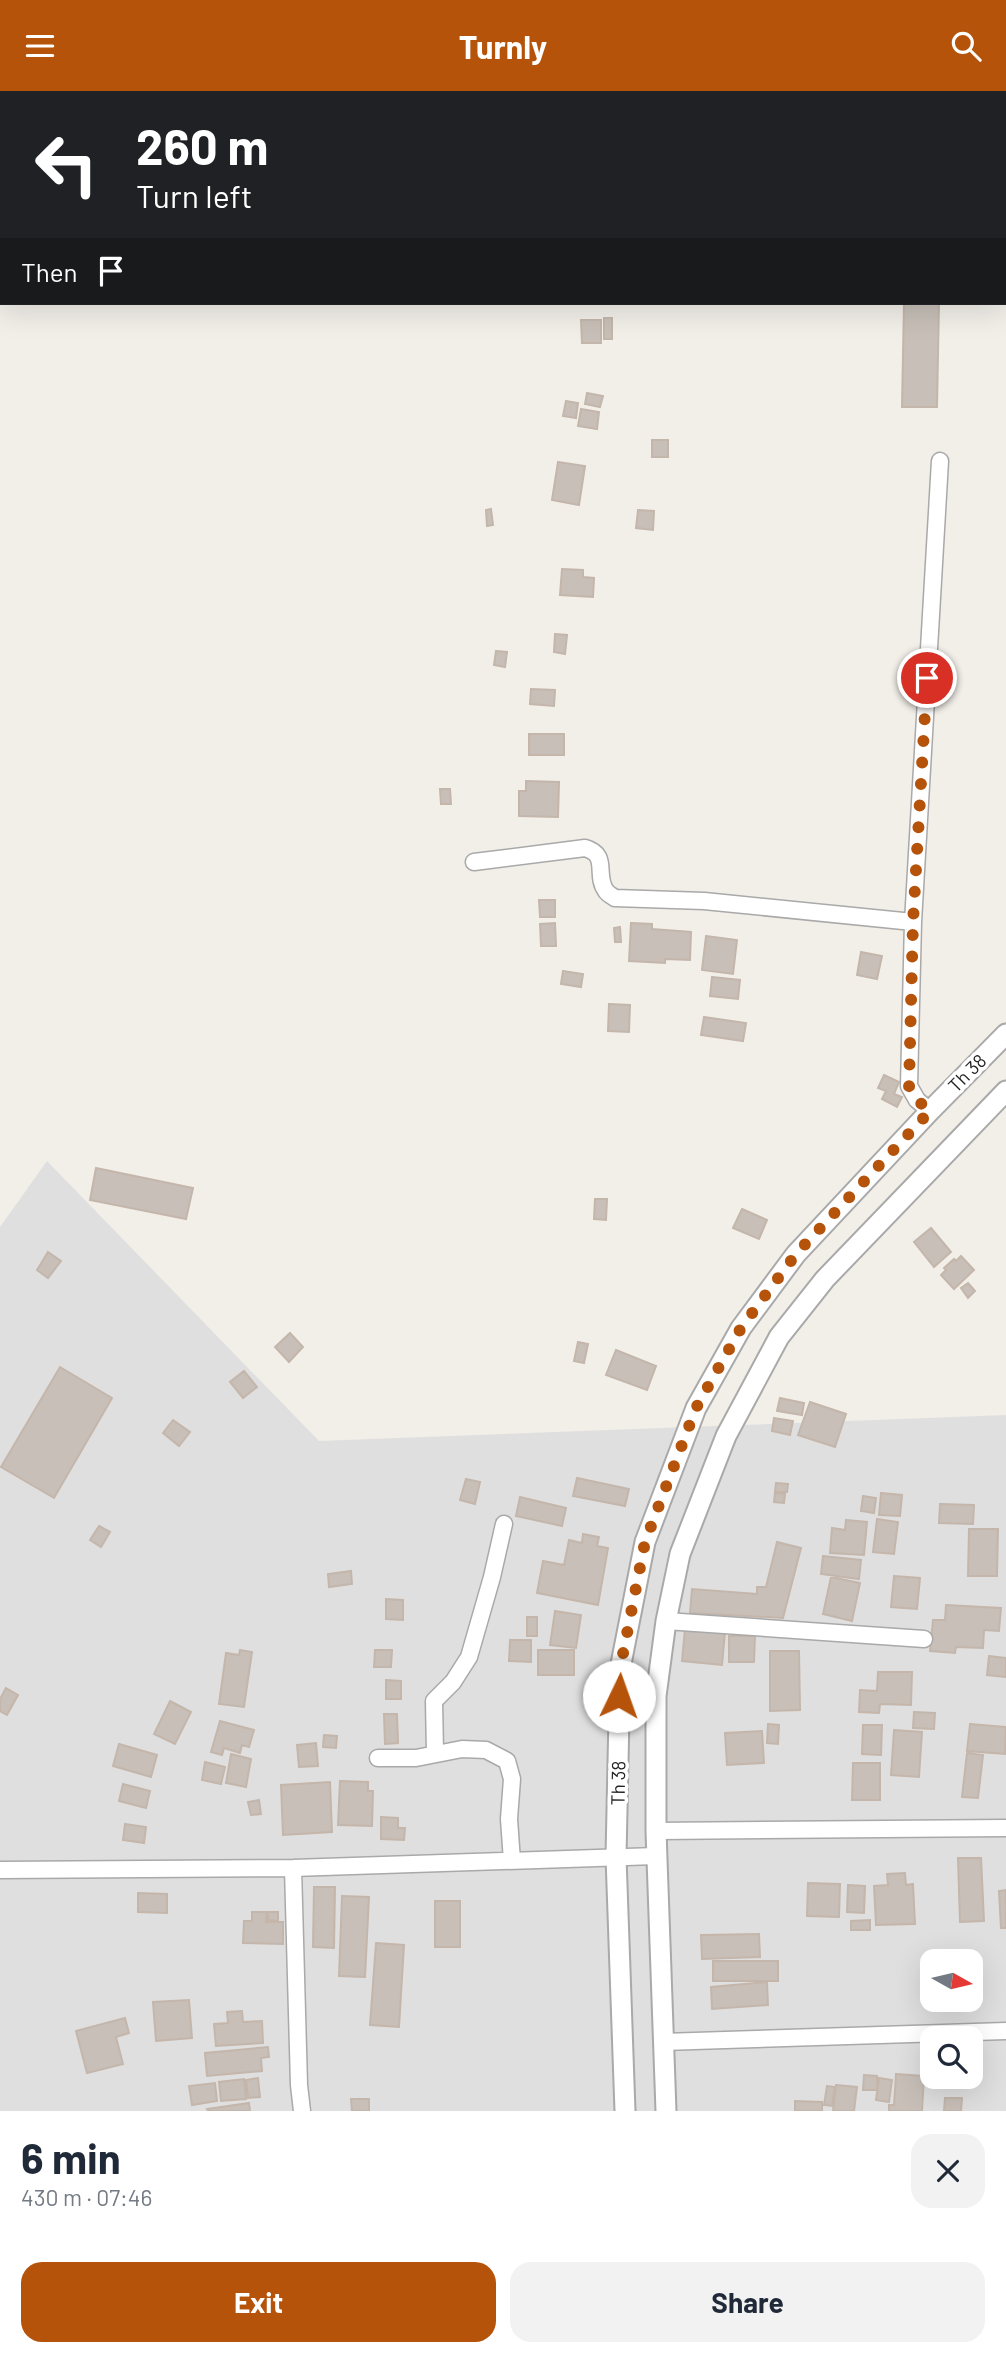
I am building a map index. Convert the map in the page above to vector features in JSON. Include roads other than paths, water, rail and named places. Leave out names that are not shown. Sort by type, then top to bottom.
[{"type":"street","points":[[930,1111],[917,1100],[909,1086],[913,922],[940,461]]},
{"type":"street","points":[[474,862],[586,848],[595,851],[599,857],[601,880],[606,891],[615,898],[704,901],[913,922]]},
{"type":"street","name":"Th 38","points":[[625,2111],[616,1857],[620,1669],[645,1542],[696,1408],[741,1328],[796,1254],[1006,1034]]},
{"type":"street","name":"Th 38","points":[[666,2111],[656,1856],[656,1696],[666,1621],[680,1554],[726,1436],[779,1337],[825,1279],[1006,1091]]},
{"type":"street","points":[[435,1753],[434,1701],[453,1682],[469,1657],[504,1524]]},
{"type":"street","points":[[666,1621],[924,1639]]},
{"type":"street","points":[[378,1758],[416,1758],[462,1749],[486,1750],[508,1761],[512,1779],[509,1819],[512,1861]]},
{"type":"street","points":[[656,1831],[1006,1828]]},
{"type":"street","points":[[0,1870],[293,1868],[656,1856]]},
{"type":"street","points":[[293,1868],[302,2111]]},
{"type":"street","points":[[663,2042],[1006,2031]]}]
